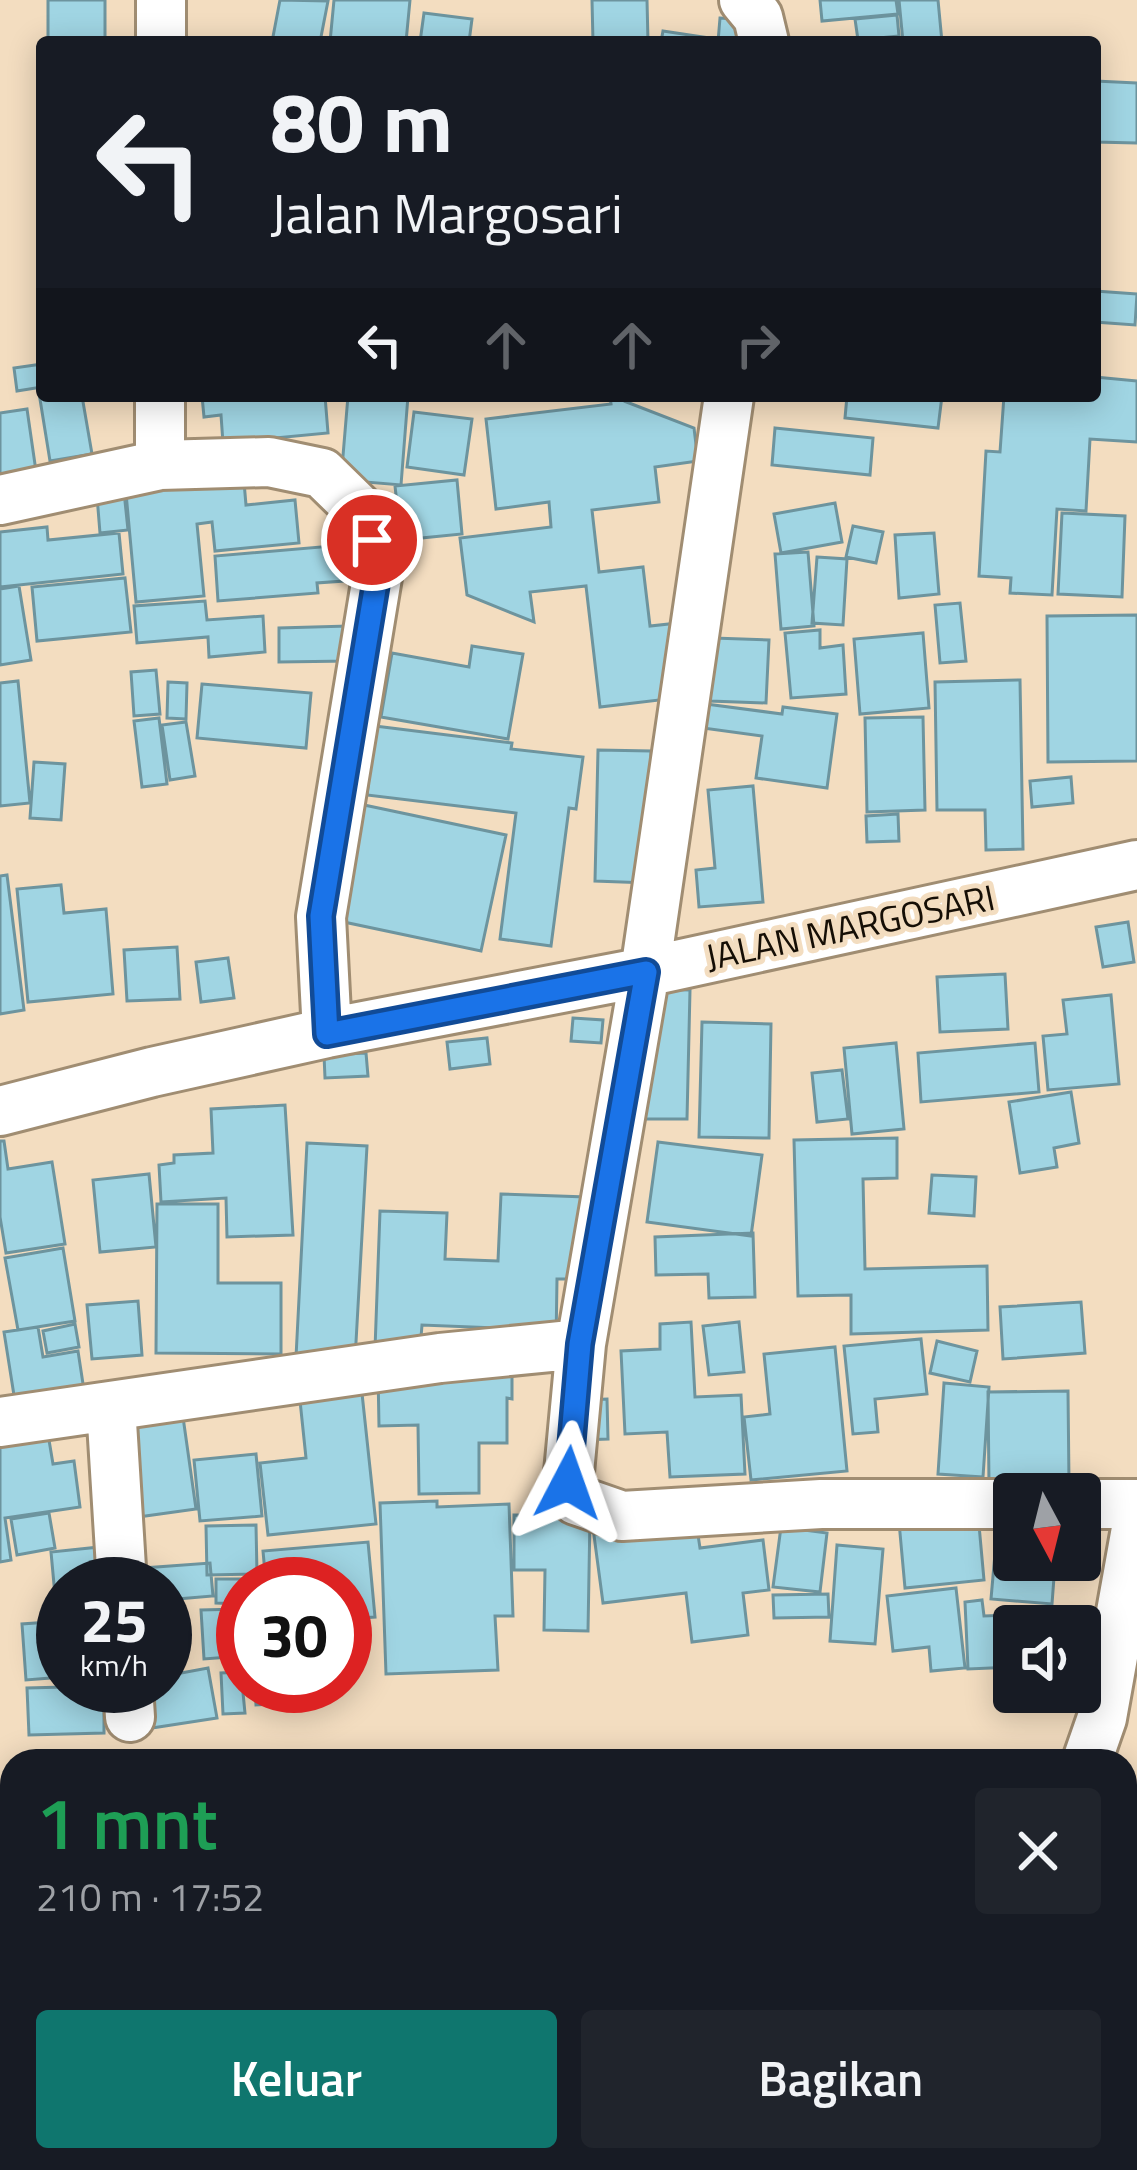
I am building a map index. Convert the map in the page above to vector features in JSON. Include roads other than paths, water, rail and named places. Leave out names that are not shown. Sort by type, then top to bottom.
[{"type":"street","points":[[161,0],[161,36]]},
{"type":"street","points":[[744,0],[758,17],[763,36]]},
{"type":"street","points":[[160,402],[160,465]]},
{"type":"street","points":[[728,402],[646,972],[580,1344],[568,1483],[576,1500],[622,1516],[821,1504],[993,1504]]},
{"type":"street","points":[[0,500],[160,465],[269,462],[322,473],[365,514],[379,565],[321,916],[327,1034]]},
{"type":"street","name":"JALAN MARGOSARI","points":[[0,1111],[327,1034],[646,972],[1137,865]]},
{"type":"street","points":[[0,1422],[440,1358],[580,1344]]},
{"type":"street","points":[[111,1406],[120,1557]]},
{"type":"street","points":[[1101,1504],[1137,1504]]},
{"type":"street","points":[[1094,1739],[1137,1523]]}]
